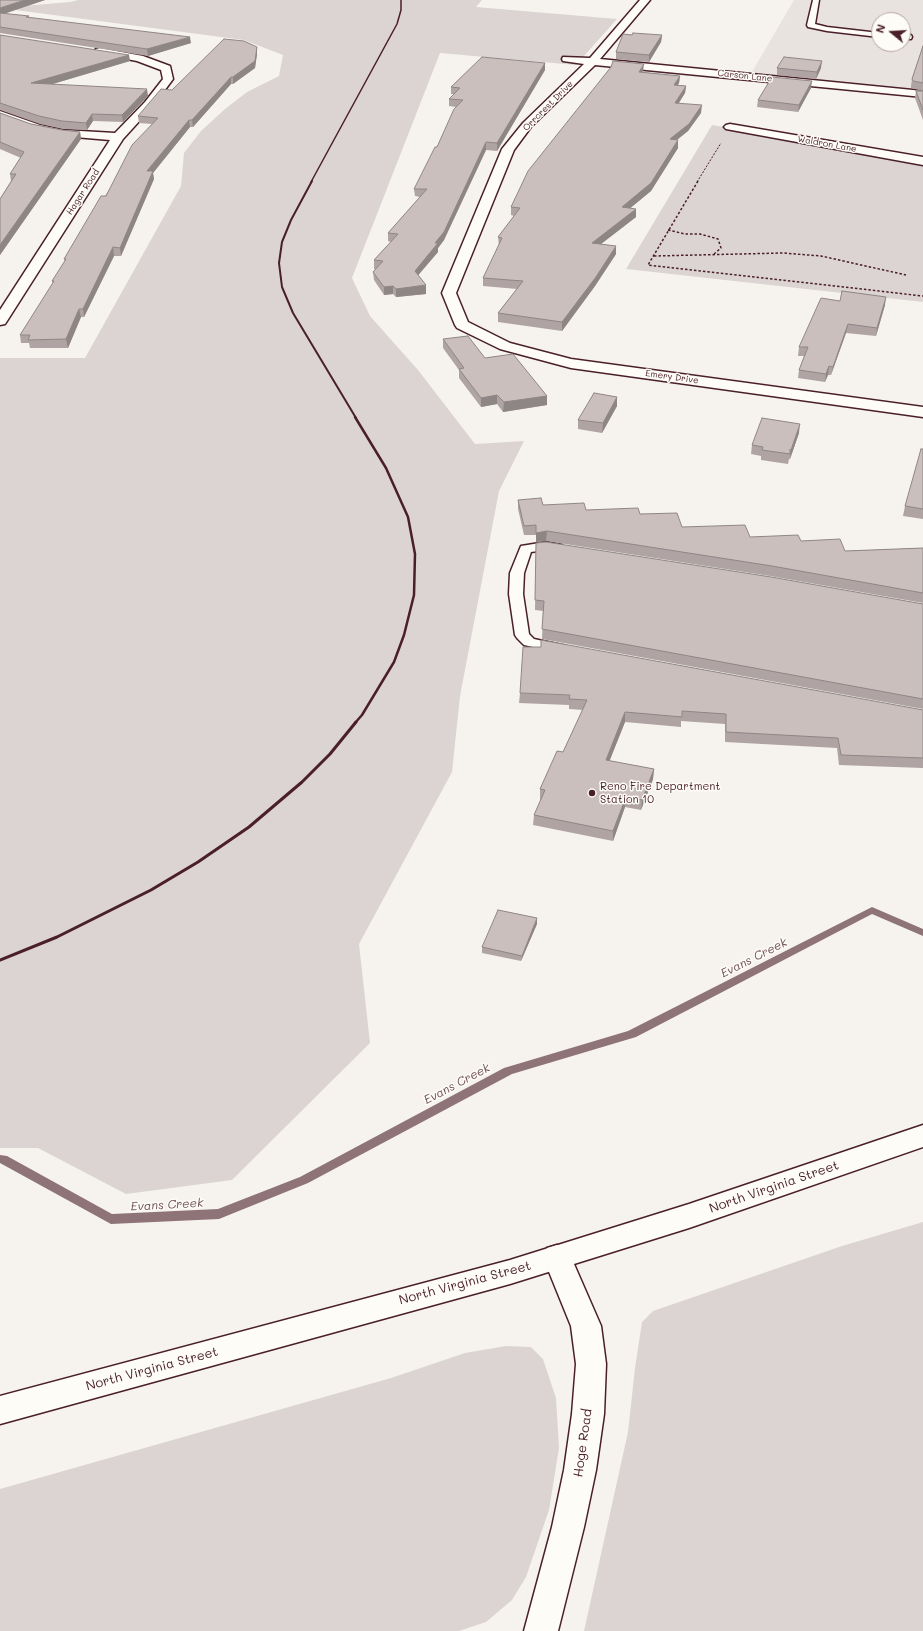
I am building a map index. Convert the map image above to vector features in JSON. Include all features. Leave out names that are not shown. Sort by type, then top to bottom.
[{"type":"street","name":"Orrcrest Drive","points":[[449,293],[508,149],[527,125],[593,61],[645,0]]},
{"type":"street","name":"Hagar Road","points":[[0,321],[118,137],[149,104],[168,79],[166,68],[139,58],[88,49]]},
{"type":"street","name":"Carson Lane","points":[[567,59],[923,94]]},
{"type":"street","points":[[0,114],[37,128],[63,133],[118,137]]},
{"type":"street","name":"Waldron Lane","points":[[730,127],[923,161]]},
{"type":"street","name":"Emery Drive","points":[[449,293],[462,325],[504,346],[564,361],[923,412]]},
{"type":"street","name":"North Virginia Street","points":[[0,1410],[510,1272],[688,1216],[923,1136]]},
{"type":"street","name":"Hoge Road","points":[[540,1631],[568,1527],[580,1470],[588,1414],[591,1364],[586,1326],[558,1257]]},
{"type":"lane","points":[[816,0],[811,25],[828,29],[871,33]]},
{"type":"lane","points":[[568,549],[546,546],[526,549],[517,573],[516,594],[522,635],[529,642],[576,652]]},
{"type":"path","points":[[730,127],[648,265],[923,296]]},
{"type":"path","points":[[668,230],[684,234],[700,234],[718,239],[721,248],[713,254]]},
{"type":"path","points":[[654,256],[755,253],[821,256],[906,275]]},
{"type":"shaded area","points":[[78,0],[482,0],[476,7],[617,19],[576,65],[440,53],[352,278],[370,316],[418,370],[475,444],[524,441],[499,491],[460,696],[452,772],[359,944],[370,1043],[232,1180],[126,1194],[38,1148],[0,1148],[0,358],[85,358],[181,186],[184,153],[201,131],[225,109],[247,92],[279,76],[283,55],[244,40],[0,8]]},
{"type":"shaded area","points":[[794,0],[923,0],[923,94],[749,77]]},
{"type":"shaded area","points":[[712,125],[923,161],[923,302],[626,269]]},
{"type":"shaded area","points":[[923,1222],[923,1631],[584,1631],[628,1432],[642,1322],[653,1311],[842,1246]]},
{"type":"shaded area","points":[[506,1346],[531,1347],[543,1359],[556,1398],[559,1448],[549,1510],[526,1577],[512,1600],[486,1622],[459,1631],[0,1631],[0,1489],[391,1378],[465,1353]]},
{"type":"building","points":[[0,0],[25,0],[0,8]]},
{"type":"building","points":[[0,13],[190,37],[147,49],[0,27]]},
{"type":"building","points":[[633,33],[662,35],[649,55],[616,52],[623,34],[632,35]]},
{"type":"building","points":[[0,35],[129,55],[31,83],[147,89],[122,115],[92,114],[86,123],[62,121],[39,116],[0,103]]},
{"type":"building","points":[[224,39],[244,41],[257,47],[255,61],[231,77],[192,120],[189,120],[147,171],[153,171],[120,248],[113,247],[83,309],[79,309],[66,339],[28,340],[30,335],[20,335],[54,281],[52,281],[101,196],[106,196],[132,145],[158,118],[138,116],[161,89],[172,90]]},
{"type":"building","points":[[923,46],[923,83],[913,81],[912,79]]},
{"type":"building","points":[[482,57],[545,63],[497,143],[486,142],[444,232],[435,243],[438,243],[415,271],[426,285],[396,289],[393,286],[384,287],[373,272],[383,261],[374,260],[398,234],[388,233],[427,189],[414,189],[435,147],[437,147],[454,109],[463,100],[449,99],[460,88],[451,87]]},
{"type":"building","points":[[784,57],[822,61],[817,72],[777,68]]},
{"type":"building","points":[[613,61],[644,64],[639,72],[680,76],[674,85],[686,86],[675,103],[702,105],[689,124],[670,139],[678,140],[651,183],[622,207],[636,209],[592,243],[616,246],[596,277],[562,322],[498,313],[523,281],[483,278],[502,238],[498,237],[520,208],[511,207],[528,171],[611,67]]},
{"type":"building","points":[[772,77],[812,81],[799,105],[758,100]]},
{"type":"building","points":[[916,91],[923,91],[923,110]]},
{"type":"building","points":[[0,113],[31,124],[80,132],[0,245],[0,199],[16,174],[10,174],[24,152],[0,142]]},
{"type":"building","points":[[842,291],[886,297],[877,328],[848,324],[833,367],[829,366],[826,374],[799,370],[808,347],[799,347],[821,298],[840,301]]},
{"type":"building","points":[[468,336],[485,358],[513,354],[547,396],[504,402],[497,395],[481,398],[459,369],[464,368],[443,339]]},
{"type":"building","points":[[594,393],[617,397],[603,423],[578,420]]},
{"type":"building","points":[[762,418],[800,424],[791,450],[790,449],[790,454],[762,450],[763,447],[752,445]]},
{"type":"building","points":[[921,449],[923,449],[923,509],[905,506]]},
{"type":"building","points":[[541,498],[543,505],[584,503],[586,510],[638,508],[640,514],[677,513],[682,527],[745,525],[750,537],[798,535],[801,541],[840,539],[845,551],[923,548],[923,593],[772,566],[547,531],[536,533],[536,525],[524,526],[518,500]]},
{"type":"building","points":[[546,542],[771,577],[923,604],[923,699],[542,629],[544,601],[535,600],[536,543]]},
{"type":"building","points":[[541,640],[923,710],[923,758],[841,755],[838,738],[726,732],[726,714],[682,711],[682,717],[625,712],[606,760],[654,769],[642,800],[626,797],[613,831],[534,815],[545,790],[540,789],[557,751],[563,752],[587,700],[569,699],[570,695],[520,693],[523,647],[541,647]]},
{"type":"building","points":[[498,910],[537,918],[522,956],[482,947]]},
{"type":"waterway","name":"Evans Creek","points":[[0,1159],[3,1159],[111,1219],[219,1214],[304,1180],[508,1071],[632,1034],[872,910],[923,933]]},
{"type":"railway","points":[[311,182],[397,24],[401,10],[401,0]]},
{"type":"railway","points":[[312,181],[291,220],[282,242],[279,263],[282,287],[293,313],[356,418]]},
{"type":"railway","points":[[355,417],[386,468],[408,517],[415,554],[414,595],[404,635],[394,662],[362,715],[355,723]]},
{"type":"railway","points":[[0,960],[57,937],[151,890],[198,862],[249,827],[302,782],[330,754],[356,722]]},
{"type":"place","name":"Reno Fire Department Station 10","points":[[592,793]]}]
